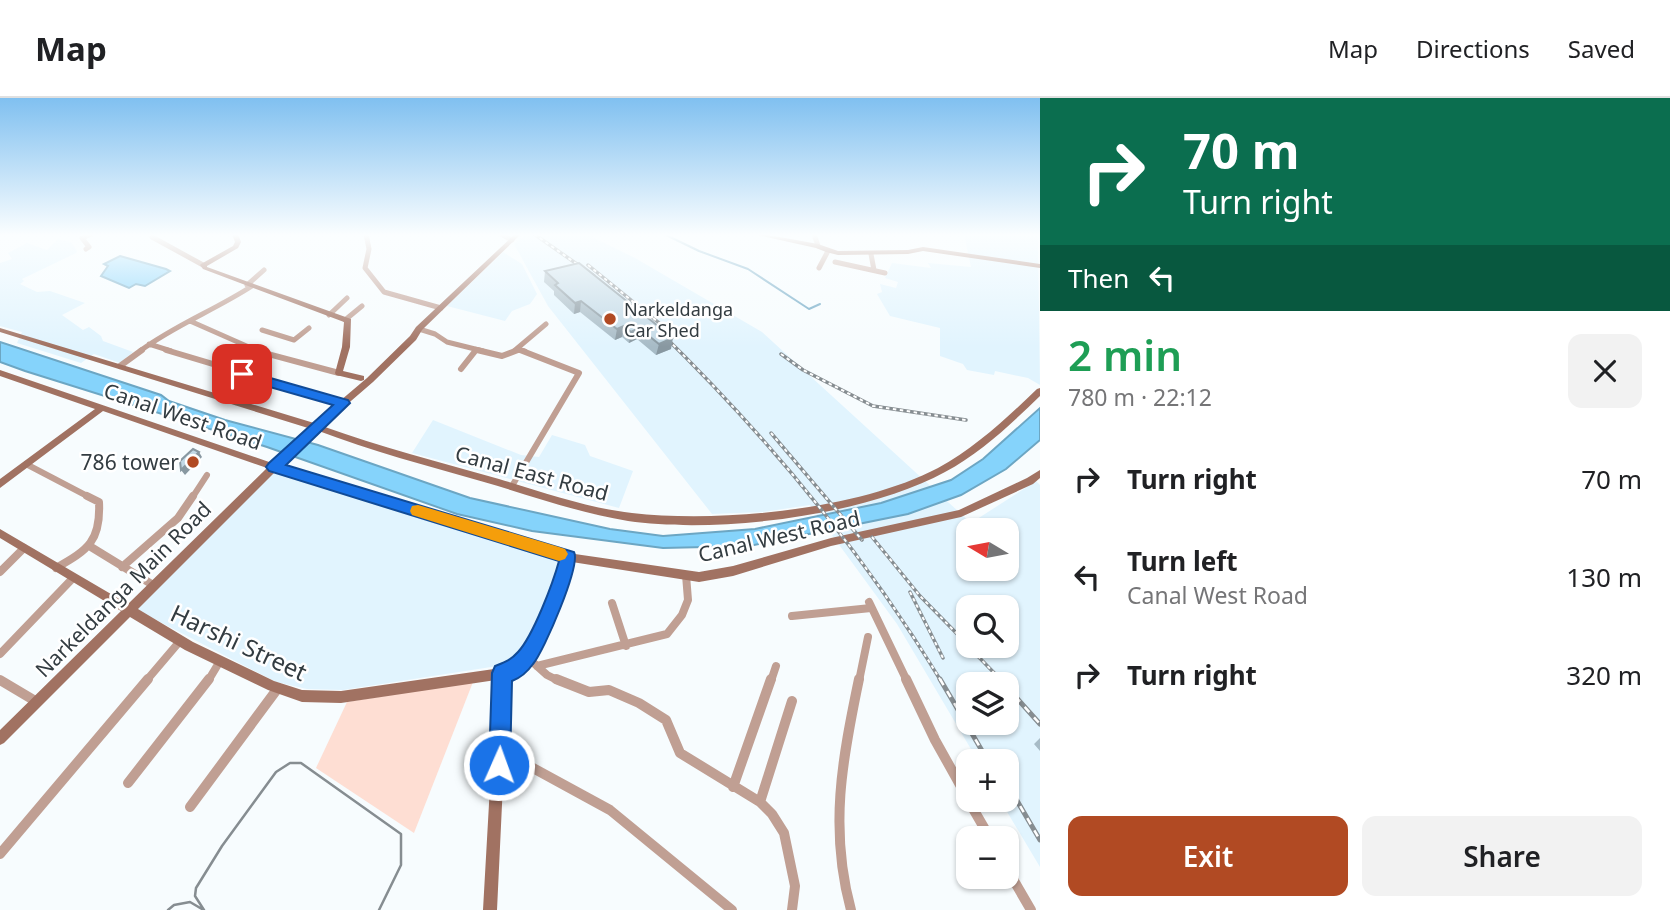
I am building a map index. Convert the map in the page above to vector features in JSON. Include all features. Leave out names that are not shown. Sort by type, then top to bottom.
[{"type":"main road","points":[[215,272],[348,321],[346,347],[339,373],[361,378]]},
{"type":"main road","points":[[313,428],[413,338],[479,272]]},
{"type":"main road","name":"Canal East Road","points":[[0,330],[354,442],[588,508],[634,518],[742,519],[851,501],[926,477],[951,464],[1011,420],[1040,391]]},
{"type":"main road","name":"Canal West Road","points":[[0,373],[568,557],[699,577],[831,542],[961,513],[1030,481],[1040,473]]},
{"type":"main road","points":[[0,484],[102,408]]},
{"type":"main road","name":"Narkeldanga Main Road","points":[[0,738],[313,428]]},
{"type":"main road","name":"Harshi Street","points":[[2,538],[24,548],[180,641],[278,688],[302,696],[341,698],[502,673]]},
{"type":"main road","points":[[490,910],[502,673],[511,672],[527,657],[562,582],[568,557]]},
{"type":"street","points":[[120,366],[164,333],[223,305],[250,285],[262,272]]},
{"type":"street","points":[[368,272],[377,285],[394,296],[441,308]]},
{"type":"street","points":[[329,314],[347,298]]},
{"type":"street","points":[[345,320],[362,306]]},
{"type":"street","points":[[190,321],[241,346],[284,361],[339,373]]},
{"type":"street","points":[[419,329],[435,334],[447,342],[502,356],[519,349],[545,324]]},
{"type":"street","points":[[262,330],[294,341],[309,327]]},
{"type":"street","points":[[149,344],[253,378],[343,403]]},
{"type":"street","points":[[512,486],[537,438],[579,373],[519,349]]},
{"type":"street","points":[[461,369],[476,350]]},
{"type":"street","points":[[26,464],[99,502],[101,519],[90,547],[56,568]]},
{"type":"street","points":[[122,567],[178,519],[207,475]]},
{"type":"street","points":[[90,547],[153,585]]},
{"type":"street","points":[[0,572],[24,548]]},
{"type":"street","points":[[537,666],[667,634],[682,615],[688,600],[686,575]]},
{"type":"street","points":[[0,654],[73,578]]},
{"type":"street","points":[[612,603],[626,646]]},
{"type":"street","points":[[792,617],[870,605],[956,778]]},
{"type":"street","points":[[851,910],[842,884],[837,795],[868,638]]},
{"type":"street","points":[[0,854],[180,641]]},
{"type":"street","points":[[527,657],[547,675],[585,692],[606,690],[639,703],[666,720],[680,753],[760,803],[772,814],[784,833],[795,886],[792,910]]},
{"type":"street","points":[[128,783],[204,688],[220,661]]},
{"type":"street","points":[[733,787],[776,666]]},
{"type":"street","points":[[0,680],[37,702]]},
{"type":"street","points":[[190,807],[278,688]]},
{"type":"street","points":[[760,803],[792,701]]},
{"type":"street","points":[[500,750],[610,810],[732,910]]},
{"type":"street","points":[[1019,889],[1031,910]]},
{"type":"shaded area","points":[[0,272],[37,272],[22,279],[24,281],[20,284],[37,292],[50,291],[85,303],[62,315],[83,330],[89,327],[101,336],[103,341],[133,352],[120,363],[94,354],[81,363],[17,343],[22,332],[0,326]]},
{"type":"shaded area","points":[[482,272],[526,272],[537,294],[530,304],[512,311],[505,321],[447,306]]},
{"type":"shaded area","points":[[529,272],[659,272],[762,332],[966,518],[956,518],[956,581],[1019,581],[1019,518],[979,518],[1036,481],[1040,485],[1040,867],[1019,832],[1019,826],[1016,826],[1007,812],[1019,812],[1019,749],[971,749],[963,735],[1019,735],[1019,672],[956,672],[956,724],[897,624],[810,505],[763,512],[712,514],[548,306]]},
{"type":"shaded area","points":[[888,272],[1038,272],[1040,385],[1028,378],[995,371],[994,375],[967,370],[963,364],[940,356],[940,328],[890,316],[877,294],[882,292],[880,284],[896,288],[898,282],[885,278]]},
{"type":"shaded area","points":[[433,420],[521,455],[539,457],[552,435],[585,445],[590,456],[633,471],[619,508],[412,453]]},
{"type":"shaded area","points":[[274,470],[563,558],[559,580],[520,658],[504,665],[343,690],[307,689],[276,682],[135,609]]},
{"type":"shaded area","points":[[473,682],[414,833],[316,768],[347,702]]},
{"type":"water","points":[[104,272],[169,272],[145,286],[136,284],[129,288],[101,276]]},
{"type":"water","points":[[0,342],[161,395],[169,401],[225,420],[318,445],[470,498],[610,529],[663,536],[755,529],[881,503],[951,480],[983,459],[1040,408],[1040,440],[1006,469],[961,495],[908,514],[749,546],[663,548],[532,531],[457,514],[267,447],[0,362]]},
{"type":"building","points":[[546,272],[590,272],[673,338],[659,344],[639,328],[631,332],[624,326],[617,329],[581,301],[575,303],[555,285],[558,283]]},
{"type":"building","points":[[193,449],[199,452],[181,470],[180,461]]},
{"type":"waterway","points":[[752,272],[809,309],[820,304]]},
{"type":"tram line","points":[[204,910],[195,896],[196,888],[222,846],[276,772],[290,763],[301,763],[401,834],[401,865],[379,910]]},
{"type":"tram line","points":[[168,910],[174,905],[190,902],[202,909]]},
{"type":"railway","points":[[588,272],[594,276]]},
{"type":"railway","points":[[596,272],[669,331]]},
{"type":"railway","points":[[658,330],[737,411],[811,496],[879,587],[941,681]]},
{"type":"railway","points":[[781,354],[803,370],[873,406],[966,420]]},
{"type":"railway","points":[[771,433],[862,540]]},
{"type":"railway","points":[[872,537],[920,596],[956,633]]},
{"type":"railway","points":[[910,592],[943,658]]},
{"type":"railway","points":[[980,658],[993,672]]},
{"type":"railway","points":[[940,679],[981,749]]},
{"type":"railway","points":[[1019,701],[1040,724]]},
{"type":"railway","points":[[1019,804],[1040,840]]},
{"type":"slow traffic","points":[[418,511],[559,554]]},
{"type":"place","name":"Narkeldanga Car Shed","points":[[610,319]]},
{"type":"place","name":"786 tower","points":[[193,462]]},
{"type":"route","points":[[242,374],[343,403],[274,467],[568,557],[562,582],[527,657],[511,672],[502,673],[499,765]]}]
